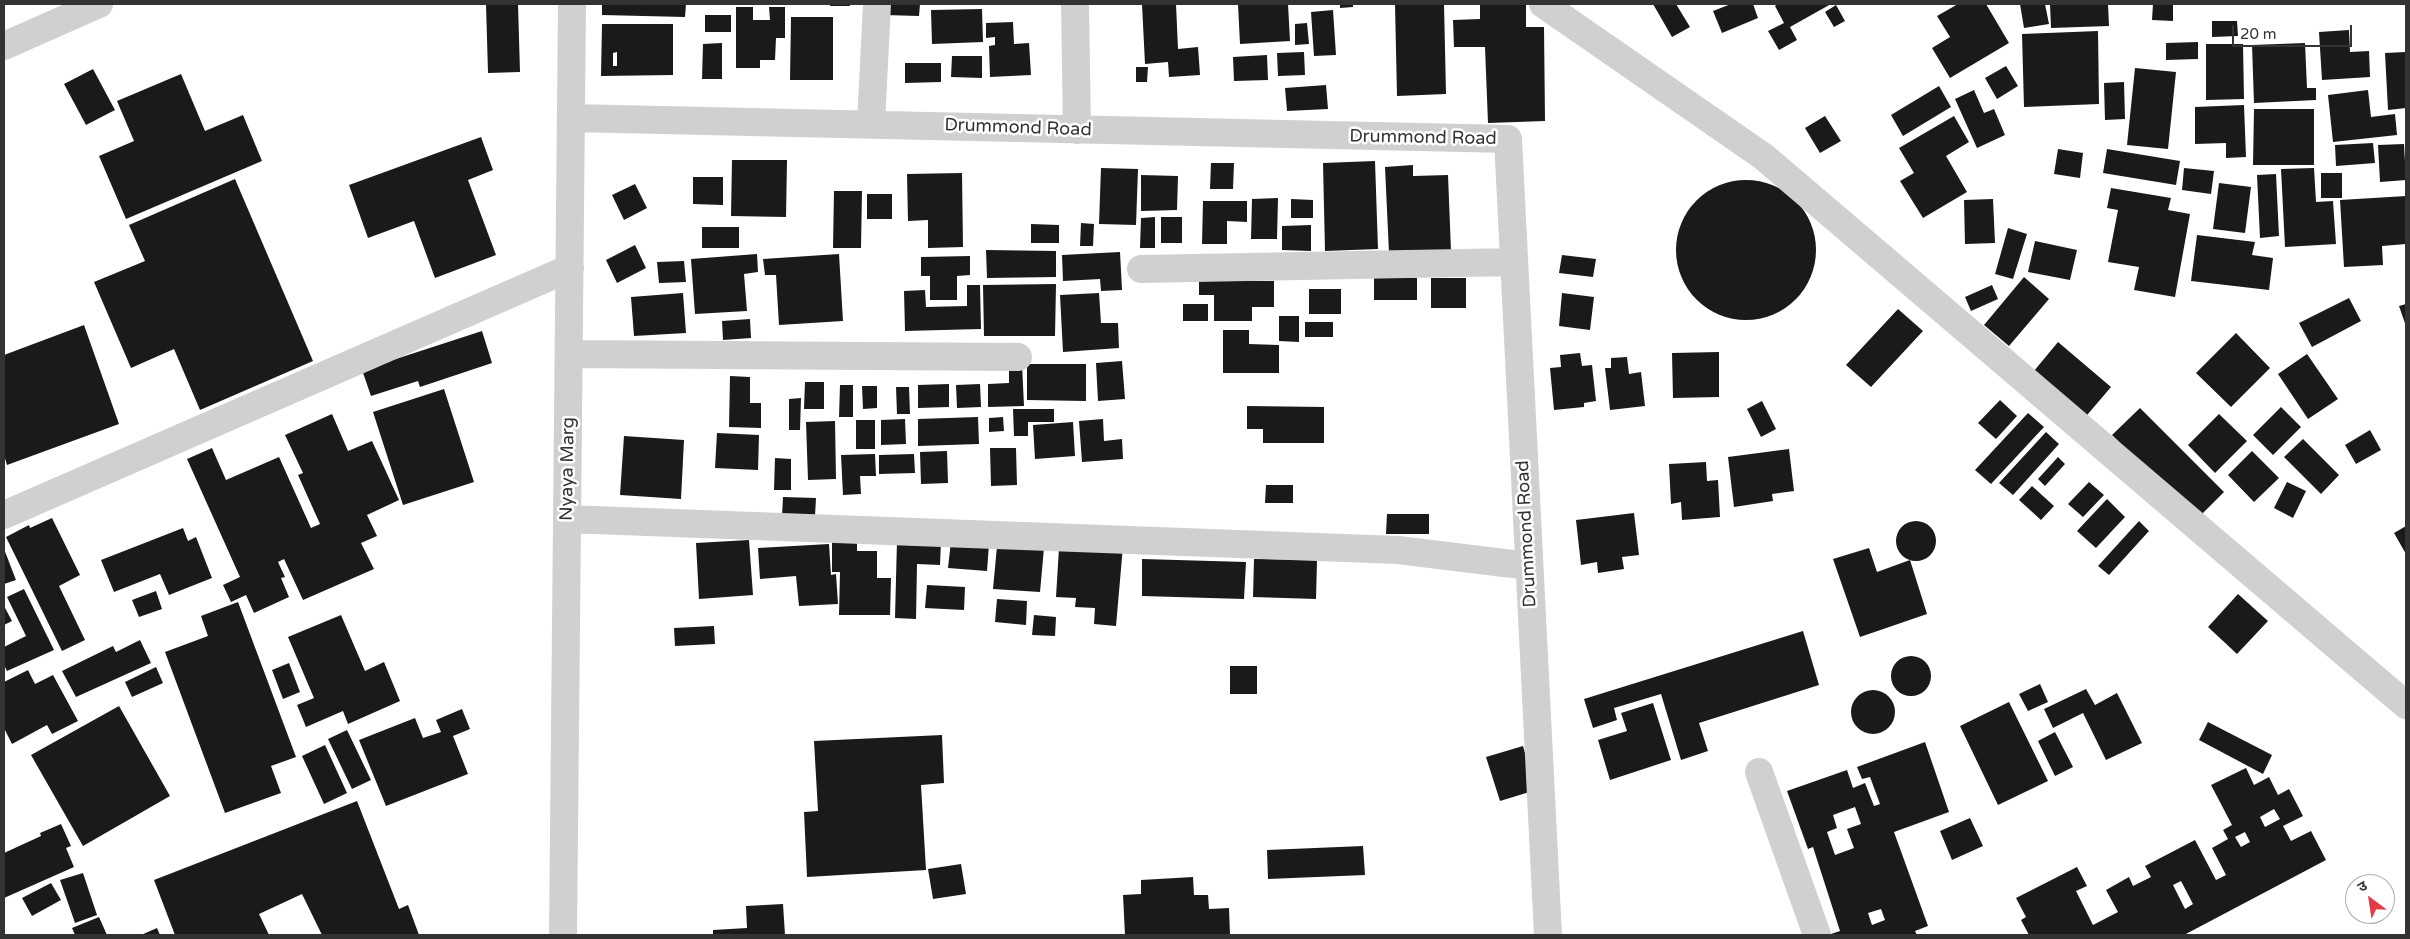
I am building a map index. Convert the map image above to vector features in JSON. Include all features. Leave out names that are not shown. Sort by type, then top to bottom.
[{"type":"street","points":[[4,46],[99,4]]},
{"type":"street","name":"Nyaya Marg","points":[[564,935],[572,4]]},
{"type":"street","points":[[871,123],[877,4]]},
{"type":"street","points":[[1074,4],[1077,130]]},
{"type":"street","points":[[1543,4],[1764,157],[2406,705]]},
{"type":"street","name":"Drummond Road","points":[[572,118],[871,123],[1077,130],[1508,140],[1548,935]]},
{"type":"street","points":[[1141,269],[1514,262]]},
{"type":"street","points":[[4,514],[570,268]]},
{"type":"street","points":[[569,354],[1018,358]]},
{"type":"street","points":[[567,519],[1398,550],[1529,566]]},
{"type":"street","points":[[1759,772],[1817,935]]},
{"type":"building","points":[[486,4],[518,4],[520,72],[488,73]]},
{"type":"building","points":[[602,4],[686,4],[685,17],[602,15]]},
{"type":"building","points":[[830,4],[850,4],[850,6],[830,6]]},
{"type":"building","points":[[884,4],[920,4],[919,16],[884,15]]},
{"type":"building","points":[[1142,4],[1176,4],[1178,49],[1198,47],[1200,75],[1169,77],[1168,62],[1145,64]]},
{"type":"building","points":[[1238,4],[1288,4],[1290,41],[1240,44]]},
{"type":"building","points":[[1340,4],[1353,4],[1353,7],[1340,8]]},
{"type":"building","points":[[1395,4],[1444,4],[1446,94],[1397,96]]},
{"type":"building","points":[[1480,4],[1526,4],[1526,27],[1544,27],[1545,121],[1488,123],[1485,47],[1454,47],[1453,20],[1480,19]]},
{"type":"building","points":[[1653,4],[1676,4],[1690,27],[1672,37]]},
{"type":"building","points":[[1731,4],[1753,4],[1758,18],[1722,33],[1713,11]]},
{"type":"building","points":[[1778,4],[1831,4],[1790,27],[1797,40],[1779,50],[1768,31],[1784,23],[1775,6]]},
{"type":"building","points":[[1958,4],[1986,4],[2009,43],[1950,78],[1932,48],[1950,37],[1937,16]]},
{"type":"building","points":[[2020,4],[2045,4],[2049,24],[2024,28]]},
{"type":"building","points":[[2050,4],[2108,4],[2109,26],[2051,28]]},
{"type":"building","points":[[2153,4],[2173,4],[2173,21],[2152,20]]},
{"type":"building","points":[[1836,5],[1845,21],[1834,27],[1825,12]]},
{"type":"building","points":[[736,7],[753,7],[753,20],[770,20],[769,7],[785,7],[785,38],[776,38],[775,60],[760,60],[760,68],[736,68]]},
{"type":"building","points":[[982,9],[983,42],[932,44],[931,10]]},
{"type":"building","points":[[1333,10],[1336,55],[1314,56],[1311,12]]},
{"type":"building","points":[[705,15],[731,15],[731,32],[705,32]]},
{"type":"building","points":[[791,17],[833,17],[833,80],[790,80]]},
{"type":"building","points":[[2212,21],[2237,21],[2238,36],[2212,37]]},
{"type":"building","points":[[1013,22],[1014,44],[1029,43],[1031,75],[990,77],[989,46],[995,45],[995,37],[986,38],[986,23]]},
{"type":"building","points":[[1307,23],[1309,44],[1295,45],[1295,24]]},
{"type":"building","points":[[602,24],[673,24],[673,75],[601,76]],"holes":[[[617,52],[617,66],[613,66],[613,53]]]},
{"type":"building","points":[[2349,30],[2350,52],[2369,51],[2370,77],[2322,80],[2319,32]]},
{"type":"building","points":[[2098,31],[2099,104],[2024,107],[2022,34]]},
{"type":"building","points":[[2198,42],[2198,59],[2166,60],[2166,43]]},
{"type":"building","points":[[722,43],[722,79],[702,79],[703,44]]},
{"type":"building","points":[[2305,43],[2307,88],[2316,88],[2316,100],[2254,103],[2252,45]]},
{"type":"building","points":[[2206,44],[2243,44],[2244,99],[2206,100]]},
{"type":"building","points":[[1304,52],[1305,75],[1278,76],[1277,53]]},
{"type":"building","points":[[2406,52],[2406,108],[2388,110],[2385,53]]},
{"type":"building","points":[[1267,55],[1268,80],[1234,81],[1233,57]]},
{"type":"building","points":[[952,56],[982,56],[982,78],[951,77]]},
{"type":"building","points":[[905,63],[941,63],[941,82],[905,83]]},
{"type":"building","points":[[2006,66],[2018,86],[1997,99],[1985,78]]},
{"type":"building","points":[[1136,67],[1148,67],[1147,82],[1136,82]]},
{"type":"building","points":[[2135,68],[2176,72],[2168,149],[2127,145]]},
{"type":"building","points":[[93,69],[115,110],[86,125],[64,84]]},
{"type":"building","points":[[181,74],[205,131],[243,115],[262,161],[126,219],[99,156],[134,141],[117,101]]},
{"type":"building","points":[[2124,82],[2125,119],[2105,120],[2104,83]]},
{"type":"building","points":[[1326,85],[1328,109],[1287,111],[1285,88]]},
{"type":"building","points":[[1939,86],[1951,107],[1903,136],[1891,115]]},
{"type":"building","points":[[1974,90],[1984,113],[1994,109],[2005,135],[1977,148],[1955,99]]},
{"type":"building","points":[[2368,90],[2371,117],[2395,114],[2397,135],[2333,142],[2328,95]]},
{"type":"building","points":[[2244,105],[2246,157],[2226,158],[2226,143],[2195,144],[2195,107]]},
{"type":"building","points":[[2254,109],[2314,109],[2314,165],[2253,165]]},
{"type":"building","points":[[1825,116],[1841,141],[1820,153],[1805,128]]},
{"type":"building","points":[[1954,116],[1969,142],[1946,156],[1967,192],[1923,218],[1900,181],[1914,173],[1899,148]]},
{"type":"building","points":[[481,137],[493,170],[468,180],[496,255],[435,278],[414,221],[368,238],[349,185]]},
{"type":"building","points":[[2373,143],[2375,163],[2336,166],[2335,145]]},
{"type":"building","points":[[2404,144],[2406,180],[2380,182],[2378,145]]},
{"type":"building","points":[[2058,149],[2083,153],[2080,178],[2054,174]]},
{"type":"building","points":[[2107,149],[2180,161],[2176,185],[2103,173]]},
{"type":"building","points":[[732,160],[787,160],[786,217],[731,216]]},
{"type":"building","points":[[1375,161],[1378,249],[1325,251],[1323,163]]},
{"type":"building","points":[[1211,163],[1234,163],[1233,189],[1210,189]]},
{"type":"building","points":[[1413,165],[1413,176],[1448,175],[1451,251],[1389,253],[1385,167]]},
{"type":"building","points":[[1101,168],[1138,169],[1136,225],[1099,224]]},
{"type":"building","points":[[2184,168],[2214,171],[2211,194],[2182,190]]},
{"type":"building","points":[[2314,168],[2316,202],[2333,201],[2336,244],[2285,247],[2281,169]]},
{"type":"building","points":[[962,173],[963,247],[928,248],[928,220],[908,221],[907,174]]},
{"type":"building","points":[[2321,173],[2342,173],[2342,198],[2321,198]]},
{"type":"building","points":[[2276,174],[2279,236],[2260,238],[2257,175]]},
{"type":"building","points":[[1141,175],[1178,176],[1177,210],[1141,211]]},
{"type":"building","points":[[693,177],[723,177],[723,205],[693,204]]},
{"type":"building","points":[[235,179],[313,361],[200,410],[174,349],[131,368],[94,282],[145,261],[129,225]]},
{"type":"building","points":[[1746,180],[1760,181],[1773,185],[1785,191],[1796,200],[1805,211],[1811,223],[1815,236],[1815,264],[1811,277],[1805,289],[1796,300],[1785,309],[1773,315],[1760,319],[1746,320],[1732,319],[1719,315],[1707,309],[1696,300],[1687,289],[1681,277],[1677,264],[1676,250],[1677,236],[1681,223],[1687,211],[1696,200],[1707,191],[1719,185],[1732,181]]},
{"type":"building","points":[[2219,183],[2251,187],[2245,233],[2213,229]]},
{"type":"building","points":[[635,184],[647,208],[624,220],[612,195]]},
{"type":"building","points":[[2111,188],[2171,198],[2168,210],[2190,214],[2175,297],[2134,290],[2139,267],[2108,262],[2118,210],[2107,208]]},
{"type":"building","points":[[834,191],[862,191],[861,248],[833,248]]},
{"type":"building","points":[[867,194],[892,194],[892,219],[867,219]]},
{"type":"building","points":[[2406,196],[2406,244],[2382,246],[2383,265],[2344,267],[2340,200]]},
{"type":"building","points":[[1278,198],[1277,239],[1251,239],[1252,199]]},
{"type":"building","points":[[1291,199],[1313,200],[1313,218],[1291,218]]},
{"type":"building","points":[[1993,199],[1995,243],[1965,244],[1964,200]]},
{"type":"building","points":[[1203,201],[1247,201],[1247,222],[1227,221],[1227,244],[1202,244]]},
{"type":"building","points":[[1155,217],[1155,248],[1140,248],[1141,218]]},
{"type":"building","points":[[1161,217],[1182,217],[1182,243],[1161,243]]},
{"type":"building","points":[[1081,223],[1094,224],[1093,246],[1080,246]]},
{"type":"building","points":[[1031,224],[1059,225],[1059,243],[1031,243]]},
{"type":"building","points":[[1311,225],[1311,251],[1282,250],[1282,226]]},
{"type":"building","points":[[702,227],[739,227],[739,248],[702,248]]},
{"type":"building","points":[[2008,228],[2027,234],[2013,279],[1995,274]]},
{"type":"building","points":[[2197,235],[2255,242],[2252,255],[2273,258],[2269,290],[2191,281]]},
{"type":"building","points":[[2035,241],[2077,250],[2070,280],[2028,272]]},
{"type":"building","points":[[635,245],[646,268],[617,283],[606,260]]},
{"type":"building","points":[[986,250],[1056,251],[1056,277],[987,278]]},
{"type":"building","points":[[1120,252],[1122,290],[1101,291],[1100,279],[1063,281],[1062,255]]},
{"type":"building","points":[[757,254],[758,272],[744,274],[747,311],[695,314],[691,259]]},
{"type":"building","points":[[839,254],[843,321],[779,325],[776,275],[765,275],[763,259]]},
{"type":"building","points":[[1562,255],[1596,259],[1593,277],[1559,273]]},
{"type":"building","points":[[970,256],[970,275],[957,276],[957,300],[930,300],[930,276],[921,276],[921,257]]},
{"type":"building","points":[[684,261],[686,282],[659,283],[657,262]]},
{"type":"building","points":[[2024,277],[2049,299],[2009,346],[1984,325]]},
{"type":"building","points":[[1374,278],[1417,278],[1417,300],[1374,300]]},
{"type":"building","points":[[1431,278],[1466,278],[1466,308],[1431,308]]},
{"type":"building","points":[[1199,281],[1274,281],[1274,307],[1252,307],[1252,321],[1214,321],[1214,295],[1199,295]]},
{"type":"building","points":[[1056,284],[1055,336],[984,336],[983,285]]},
{"type":"building","points":[[967,285],[980,285],[981,329],[905,331],[904,291],[925,290],[926,307],[967,306]]},
{"type":"building","points":[[1992,285],[1998,299],[1971,311],[1965,297]]},
{"type":"building","points":[[1309,289],[1341,289],[1341,314],[1309,314]]},
{"type":"building","points":[[683,293],[686,333],[634,336],[631,297]]},
{"type":"building","points":[[1099,293],[1101,323],[1118,323],[1119,348],[1063,352],[1060,295]]},
{"type":"building","points":[[1562,293],[1594,297],[1590,330],[1559,326]]},
{"type":"building","points":[[2349,298],[2361,321],[2312,347],[2299,323]]},
{"type":"building","points":[[1183,304],[1208,304],[1208,321],[1183,321]]},
{"type":"building","points":[[2406,304],[2406,326],[2399,306]]},
{"type":"building","points":[[1898,309],[1923,331],[1871,387],[1846,365]]},
{"type":"building","points":[[1279,316],[1299,316],[1299,342],[1279,341]]},
{"type":"building","points":[[750,319],[751,338],[723,340],[722,321]]},
{"type":"building","points":[[1305,322],[1333,322],[1333,337],[1305,337]]},
{"type":"building","points":[[84,325],[119,424],[7,465],[4,455],[4,355]]},
{"type":"building","points":[[1223,330],[1249,330],[1249,344],[1279,345],[1279,373],[1223,373]]},
{"type":"building","points":[[482,331],[492,363],[420,387],[418,381],[371,396],[362,370]]},
{"type":"building","points":[[2236,333],[2270,368],[2231,407],[2196,373]]},
{"type":"building","points":[[2058,342],[2111,387],[2082,421],[2029,377]]},
{"type":"building","points":[[1719,352],[1719,397],[1673,398],[1672,353]]},
{"type":"building","points":[[1580,353],[1582,366],[1592,365],[1596,401],[1584,403],[1584,407],[1554,410],[1550,368],[1561,367],[1560,355]]},
{"type":"building","points":[[2307,354],[2338,399],[2308,419],[2278,374]]},
{"type":"building","points":[[1627,357],[1629,374],[1641,372],[1645,406],[1610,410],[1605,368],[1611,368],[1611,358]]},
{"type":"building","points":[[1122,361],[1125,399],[1098,401],[1096,363]]},
{"type":"building","points":[[1022,364],[1024,406],[988,407],[988,384],[1009,383],[1009,365]]},
{"type":"building","points":[[1027,364],[1086,364],[1086,401],[1027,400]]},
{"type":"building","points":[[730,376],[750,377],[750,403],[761,403],[761,428],[729,427]]},
{"type":"building","points":[[805,382],[824,382],[824,409],[804,409]]},
{"type":"building","points":[[949,384],[949,407],[918,408],[918,385]]},
{"type":"building","points":[[980,384],[981,407],[957,408],[956,385]]},
{"type":"building","points":[[840,385],[853,385],[853,417],[839,417]]},
{"type":"building","points":[[862,386],[877,386],[877,408],[863,409]]},
{"type":"building","points":[[896,387],[909,387],[910,414],[897,414]]},
{"type":"building","points":[[444,389],[474,482],[403,505],[373,412]]},
{"type":"building","points":[[801,398],[800,430],[789,430],[789,399]]},
{"type":"building","points":[[2000,400],[2017,416],[1996,439],[1978,423]]},
{"type":"building","points":[[1762,401],[1776,429],[1761,437],[1747,409]]},
{"type":"building","points":[[1247,406],[1324,407],[1324,443],[1263,443],[1263,429],[1247,429]]},
{"type":"building","points":[[2281,407],[2301,427],[2273,455],[2253,435]]},
{"type":"building","points":[[2140,408],[2224,492],[2197,519],[2112,435]]},
{"type":"building","points":[[1013,409],[1054,409],[1054,422],[1028,422],[1028,436],[1014,436]]},
{"type":"building","points":[[2028,413],[2044,427],[1991,484],[1975,470]]},
{"type":"building","points":[[332,414],[348,451],[372,441],[399,500],[367,515],[377,536],[361,543],[374,569],[303,600],[284,559],[278,562],[285,577],[281,578],[289,597],[254,613],[246,595],[231,602],[223,585],[240,577],[187,459],[212,448],[226,480],[279,457],[311,528],[320,524],[298,475],[303,473],[285,435]]},
{"type":"building","points":[[2219,414],[2247,441],[2215,473],[2188,445]]},
{"type":"building","points":[[978,417],[979,444],[918,446],[918,419]]},
{"type":"building","points":[[1003,417],[1004,431],[989,432],[989,418]]},
{"type":"building","points":[[905,419],[906,444],[881,445],[881,420]]},
{"type":"building","points":[[1103,419],[1104,441],[1122,439],[1123,459],[1082,462],[1079,421]]},
{"type":"building","points":[[856,420],[875,420],[875,449],[856,449]]},
{"type":"building","points":[[835,421],[836,479],[808,480],[806,422]]},
{"type":"building","points":[[1073,422],[1075,456],[1035,459],[1033,425]]},
{"type":"building","points":[[2370,430],[2381,450],[2356,464],[2345,445]]},
{"type":"building","points":[[2046,432],[2059,444],[2013,495],[1999,483]]},
{"type":"building","points":[[717,433],[759,435],[758,470],[715,468]]},
{"type":"building","points":[[624,436],[684,440],[681,499],[620,495]]},
{"type":"building","points":[[2303,439],[2339,475],[2321,494],[2284,457]]},
{"type":"building","points":[[990,448],[1016,448],[1017,485],[991,486]]},
{"type":"building","points":[[1789,449],[1794,491],[1772,494],[1773,501],[1734,507],[1728,457]]},
{"type":"building","points":[[947,451],[948,483],[921,484],[920,452]]},
{"type":"building","points":[[2252,451],[2279,478],[2254,502],[2228,475]]},
{"type":"building","points":[[875,454],[876,476],[860,476],[861,494],[843,495],[841,455]]},
{"type":"building","points":[[914,454],[915,473],[879,474],[879,455]]},
{"type":"building","points":[[2058,457],[2065,464],[2045,486],[2038,479]]},
{"type":"building","points":[[775,458],[791,459],[791,490],[774,490]]},
{"type":"building","points":[[1706,462],[1707,481],[1718,480],[1720,517],[1682,520],[1681,502],[1671,504],[1669,464]]},
{"type":"building","points":[[2089,482],[2104,495],[2083,517],[2068,504]]},
{"type":"building","points":[[2287,482],[2306,491],[2293,518],[2274,508]]},
{"type":"building","points":[[1266,485],[1293,485],[1293,503],[1265,503]]},
{"type":"building","points":[[2032,486],[2054,506],[2041,520],[2019,500]]},
{"type":"building","points":[[783,497],[816,498],[815,516],[782,516]]},
{"type":"building","points":[[2107,499],[2125,517],[2096,548],[2077,531]]},
{"type":"building","points":[[1634,513],[1639,555],[1622,557],[1624,569],[1598,573],[1597,562],[1581,565],[1576,520]]},
{"type":"building","points":[[1387,514],[1429,514],[1429,534],[1386,534]]},
{"type":"building","points":[[52,518],[80,575],[59,586],[85,640],[62,651],[6,537],[29,525],[30,528]]},
{"type":"building","points":[[1916,521],[1930,527],[1936,541],[1930,555],[1916,561],[1902,555],[1896,541],[1902,527]]},
{"type":"building","points":[[2139,521],[2149,531],[2109,575],[2098,566]]},
{"type":"building","points":[[2406,526],[2406,554],[2394,533]]},
{"type":"building","points":[[183,528],[188,541],[196,537],[212,578],[169,595],[160,574],[114,592],[101,560]]},
{"type":"building","points":[[749,540],[753,595],[699,599],[696,543]]},
{"type":"building","points":[[832,540],[857,540],[857,551],[877,551],[877,578],[891,578],[890,615],[839,615],[840,572],[832,572]]},
{"type":"building","points":[[897,540],[941,541],[940,565],[917,564],[916,619],[895,618]]},
{"type":"building","points":[[951,541],[989,544],[987,571],[948,568]]},
{"type":"building","points":[[829,544],[831,575],[836,574],[838,604],[799,606],[796,576],[760,579],[758,548]]},
{"type":"building","points":[[997,546],[1044,548],[1040,592],[993,589]]},
{"type":"building","points":[[1123,546],[1116,626],[1094,624],[1095,608],[1075,607],[1076,598],[1056,597],[1059,548]]},
{"type":"building","points":[[1869,548],[1877,572],[1910,560],[1927,614],[1860,637],[1833,559]]},
{"type":"building","points":[[4,549],[16,580],[4,584]]},
{"type":"building","points":[[1142,559],[1246,562],[1244,599],[1142,596]]},
{"type":"building","points":[[1254,559],[1317,560],[1316,599],[1253,597]]},
{"type":"building","points":[[927,585],[965,587],[964,610],[925,608]]},
{"type":"building","points":[[24,589],[54,650],[7,671],[4,665],[4,647],[26,636],[7,597]]},
{"type":"building","points":[[156,591],[162,609],[139,617],[132,600]]},
{"type":"building","points":[[2238,594],[2268,621],[2237,654],[2208,627]]},
{"type":"building","points":[[997,599],[1027,601],[1026,625],[995,622]]},
{"type":"building","points":[[238,602],[296,757],[271,766],[281,793],[225,813],[165,652],[208,636],[201,616]]},
{"type":"building","points":[[4,606],[12,621],[4,625]]},
{"type":"building","points":[[341,615],[365,671],[384,662],[400,701],[348,724],[343,711],[306,727],[297,705],[314,698],[288,637]]},
{"type":"building","points":[[1034,615],[1056,617],[1055,636],[1032,635]]},
{"type":"building","points":[[714,626],[715,644],[675,646],[674,628]]},
{"type":"building","points":[[1803,631],[1819,685],[1699,723],[1708,751],[1681,760],[1661,694],[1614,708],[1617,720],[1593,728],[1584,699]]},
{"type":"building","points":[[140,640],[151,663],[76,697],[62,671],[113,646],[116,652]]},
{"type":"building","points":[[1911,656],[1925,662],[1931,676],[1925,690],[1911,696],[1897,690],[1891,676],[1897,662]]},
{"type":"building","points":[[289,663],[300,692],[283,699],[272,670]]},
{"type":"building","points":[[1230,666],[1257,666],[1257,694],[1230,694]]},
{"type":"building","points":[[156,667],[163,683],[132,697],[125,682]]},
{"type":"building","points":[[28,670],[35,684],[53,675],[78,721],[52,734],[47,725],[12,744],[4,728],[4,682]]},
{"type":"building","points":[[2040,684],[2048,702],[2028,711],[2019,694]]},
{"type":"building","points":[[2086,689],[2095,705],[2117,693],[2142,743],[2106,760],[2083,713],[2053,728],[2044,709]]},
{"type":"building","points":[[1877,690],[1889,696],[1894,703],[1894,721],[1889,728],[1882,733],[1869,734],[1861,731],[1854,724],[1851,708],[1854,700],[1861,693]]},
{"type":"building","points":[[2009,702],[2048,781],[1998,805],[1960,726]]},
{"type":"building","points":[[1653,703],[1671,760],[1610,780],[1598,740],[1627,731],[1621,713]]},
{"type":"building","points":[[119,706],[170,796],[83,846],[31,755]]},
{"type":"building","points":[[462,709],[470,729],[453,736],[468,774],[386,806],[359,740],[415,718],[423,738],[441,732],[436,720]]},
{"type":"building","points":[[2208,722],[2272,755],[2263,774],[2199,740]]},
{"type":"building","points":[[347,730],[371,780],[352,789],[328,739]]},
{"type":"building","points":[[2055,732],[2073,767],[2055,776],[2038,741]]},
{"type":"building","points":[[942,735],[944,783],[921,785],[926,870],[807,877],[804,812],[818,811],[814,741]]},
{"type":"building","points":[[1925,742],[1949,812],[1894,832],[1928,926],[1915,931],[1917,935],[1828,935],[1840,931],[1813,847],[1808,849],[1787,791],[1847,770],[1853,788],[1865,783],[1874,806],[1880,804],[1870,777],[1862,779],[1857,767]],"holes":[[[1855,807],[1861,824],[1847,829],[1854,848],[1835,855],[1827,832],[1837,828],[1833,815]],[[1881,909],[1885,920],[1872,925],[1868,913]]]},
{"type":"building","points":[[325,745],[347,793],[324,804],[302,756]]},
{"type":"building","points":[[1523,746],[1536,790],[1500,801],[1486,757]]},
{"type":"building","points":[[2246,768],[2254,785],[2269,777],[2278,795],[2289,789],[2303,816],[2283,826],[2291,841],[2311,831],[2326,860],[2184,935],[2029,935],[2021,920],[2026,917],[2016,898],[2077,867],[2087,886],[2076,891],[2093,925],[2118,912],[2106,890],[2129,877],[2133,886],[2151,877],[2145,866],[2195,840],[2216,880],[2226,875],[2212,848],[2228,839],[2223,830],[2232,825],[2211,785]],"holes":[[[2274,809],[2280,819],[2265,827],[2260,817]],[[2245,832],[2250,842],[2241,847],[2235,837]],[[2181,881],[2193,904],[2185,909],[2173,885]]]},
{"type":"building","points":[[357,801],[399,909],[408,905],[419,935],[322,935],[302,894],[259,914],[269,935],[175,935],[154,880]]},
{"type":"building","points":[[1970,818],[1983,846],[1952,860],[1940,831]]},
{"type":"building","points":[[61,824],[71,846],[66,848],[74,867],[4,898],[4,853],[41,836],[40,833]]},
{"type":"building","points":[[1363,846],[1365,875],[1268,879],[1267,850]]},
{"type":"building","points":[[961,864],[966,894],[933,899],[928,869]]},
{"type":"building","points":[[83,873],[97,915],[75,923],[60,880]]},
{"type":"building","points":[[1193,877],[1194,895],[1208,895],[1209,909],[1229,908],[1230,935],[1125,935],[1123,895],[1141,894],[1141,880]]},
{"type":"building","points":[[51,883],[61,900],[32,916],[22,898]]},
{"type":"building","points":[[783,904],[785,935],[713,935],[713,930],[747,928],[746,906]]},
{"type":"building","points":[[99,917],[107,935],[75,935],[72,928]]},
{"type":"building","points":[[157,928],[160,935],[141,935]]}]
